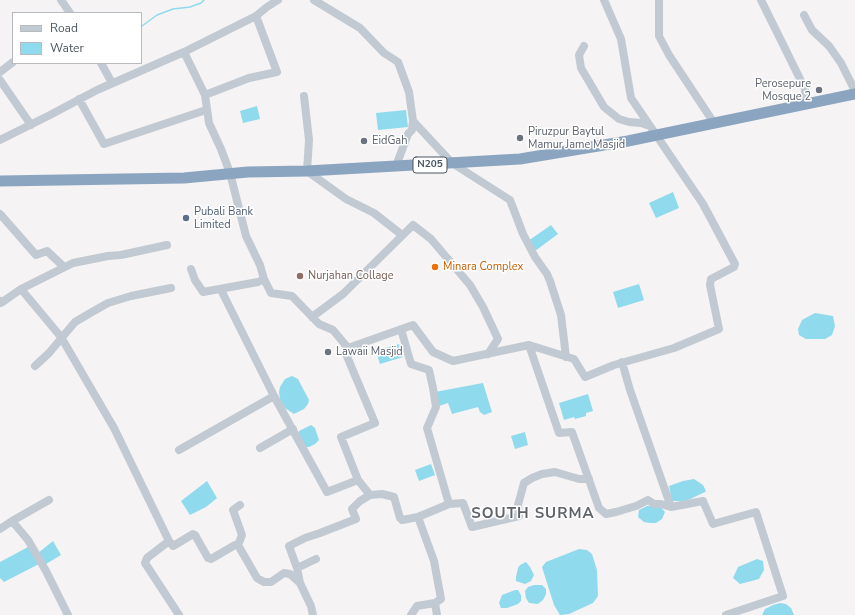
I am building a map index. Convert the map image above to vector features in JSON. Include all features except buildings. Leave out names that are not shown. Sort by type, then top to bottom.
[{"type":"highway","name":"N205","points":[[0,181],[184,178],[230,173],[307,171],[520,159],[653,130],[714,123],[855,94]]},
{"type":"street","points":[[61,0],[69,12]]},
{"type":"street","points":[[0,140],[112,83],[184,52],[256,16],[278,0]]},
{"type":"street","points":[[314,0],[360,28],[384,53],[398,62],[409,92],[413,121],[412,130],[408,134],[396,166]]},
{"type":"street","points":[[348,348],[413,325],[433,352],[453,361],[530,345],[574,359],[585,377],[622,362],[674,348],[719,329],[710,285],[711,279],[734,267],[735,264],[703,204],[631,98],[621,39],[604,0]]},
{"type":"street","points":[[659,0],[659,36],[669,55],[714,123]]},
{"type":"street","points":[[761,0],[805,89],[806,104]]},
{"type":"street","points":[[804,15],[812,30],[829,46],[841,63],[855,91]]},
{"type":"street","points":[[205,95],[249,78],[277,72],[256,16]]},
{"type":"street","points":[[584,46],[580,55],[581,68],[604,108],[619,119],[641,123],[653,130]]},
{"type":"street","points":[[184,52],[205,95],[209,123],[230,173],[246,236],[260,265],[264,279],[272,293],[292,296],[319,324],[333,330],[348,348]]},
{"type":"street","points":[[0,72],[12,63]]},
{"type":"street","points":[[102,64],[112,83]]},
{"type":"street","points":[[0,80],[31,125]]},
{"type":"street","points":[[304,96],[309,140],[307,171],[346,199],[374,212],[402,235]]},
{"type":"street","points":[[79,99],[104,144],[206,110]]},
{"type":"street","points":[[413,121],[452,163],[510,200],[523,234],[534,257],[547,274],[550,281],[561,315],[566,356]]},
{"type":"street","points":[[0,214],[36,256],[47,251],[64,267]]},
{"type":"street","points":[[312,317],[343,294],[413,225],[431,239],[470,285],[483,307],[498,338],[488,354]]},
{"type":"street","points":[[0,303],[21,289],[73,263],[108,256],[122,256],[167,244]]},
{"type":"street","points":[[191,269],[194,280],[203,292],[221,290],[258,282],[264,279]]},
{"type":"street","points":[[36,366],[75,322],[108,303],[131,296],[171,288]]},
{"type":"street","points":[[21,289],[61,337],[114,428],[169,541],[173,546],[195,534],[208,558],[211,559],[238,545],[242,535],[233,510],[240,505]]},
{"type":"street","points":[[221,290],[274,396],[327,492],[358,480]]},
{"type":"street","points":[[401,329],[411,364],[429,370],[436,407],[427,428],[449,504]]},
{"type":"street","points":[[530,345],[559,433],[572,432],[599,508],[606,514],[636,506],[648,500],[654,504],[672,507],[703,502],[713,524],[756,512],[783,596],[726,615]]},
{"type":"street","points":[[348,348],[346,354],[375,423],[341,437],[358,480],[370,495]]},
{"type":"street","points":[[622,362],[630,390],[672,507]]},
{"type":"street","points":[[179,450],[274,396]]},
{"type":"street","points":[[260,448],[293,429]]},
{"type":"street","points":[[313,615],[311,606],[300,583],[297,568],[289,546],[305,538],[320,534],[356,520],[352,509],[360,501],[370,495],[382,494],[394,497],[401,519],[418,517],[449,504],[463,503],[472,527],[519,516],[518,505],[524,482],[532,478],[542,474],[555,472],[579,479],[589,480]]},
{"type":"street","points":[[0,529],[49,500]]},
{"type":"street","points":[[410,615],[416,606],[435,603],[441,599],[434,561],[418,517]]},
{"type":"street","points":[[12,521],[28,540],[46,571],[68,615]]},
{"type":"street","points":[[169,541],[146,558],[145,563],[179,615]]},
{"type":"street","points":[[238,545],[257,578],[264,582],[271,582],[284,573],[290,574],[300,583]]},
{"type":"street","points":[[297,568],[316,559]]},
{"type":"street","points":[[435,603],[436,615]]},
{"type":"water","points":[[257,106],[260,119],[243,123],[240,111]]},
{"type":"water","points":[[406,110],[408,127],[378,130],[376,113]]},
{"type":"water","points":[[673,192],[679,208],[656,218],[649,203]]},
{"type":"water","points":[[551,225],[558,234],[535,251],[528,241]]},
{"type":"water","points":[[639,284],[644,300],[618,308],[613,292]]},
{"type":"water","points":[[815,313],[833,316],[835,326],[832,335],[825,339],[806,339],[799,335],[798,329],[802,320]]},
{"type":"water","points":[[399,344],[403,357],[380,364],[376,351]]},
{"type":"water","points":[[292,376],[298,379],[309,400],[304,409],[294,414],[285,408],[280,399],[279,392],[285,379]]},
{"type":"water","points":[[483,383],[492,412],[484,415],[480,412],[478,407],[452,414],[448,403],[439,406],[435,392]]},
{"type":"water","points":[[588,394],[593,411],[586,413],[586,416],[564,420],[559,403]]},
{"type":"water","points":[[311,425],[315,428],[319,440],[315,444],[306,447],[299,435],[299,431]]},
{"type":"water","points":[[525,432],[528,445],[515,449],[511,436]]},
{"type":"water","points":[[431,464],[435,475],[419,481],[415,470]]},
{"type":"water","points":[[694,479],[703,485],[706,491],[705,492],[686,501],[672,501],[669,486]]},
{"type":"water","points":[[207,481],[217,498],[206,507],[190,515],[181,501]]},
{"type":"water","points":[[647,506],[660,506],[665,512],[662,519],[656,523],[650,523],[644,522],[638,517],[639,510]]},
{"type":"water","points":[[53,541],[61,555],[46,564],[38,553]]},
{"type":"water","points":[[28,547],[39,564],[4,582],[0,578],[0,562]]},
{"type":"water","points":[[579,549],[587,550],[592,554],[597,570],[598,596],[593,603],[569,614],[560,615],[554,605],[542,567],[546,562]]},
{"type":"water","points":[[757,559],[763,561],[764,570],[759,579],[740,584],[733,578],[738,567]]},
{"type":"water","points":[[526,562],[534,575],[531,581],[525,584],[516,581],[516,577],[520,565]]},
{"type":"water","points":[[542,585],[546,589],[546,594],[543,600],[538,604],[529,603],[526,598],[525,591],[528,587]]},
{"type":"water","points":[[518,590],[521,595],[521,601],[518,604],[507,608],[501,608],[499,603],[502,595]]},
{"type":"water","points":[[780,603],[786,604],[791,608],[794,615],[762,615],[765,609]]},
{"type":"waterway","points":[[142,26],[157,15],[173,9],[190,7],[201,3],[204,0]]},
{"type":"place","name":"Perosepure Mosque 2","points":[[819,90]]},
{"type":"place","name":"Piruzpur Baytul Mamur Jame Masjid","points":[[520,138]]},
{"type":"place","name":"EidGah","points":[[364,141]]},
{"type":"place","name":"Pubali Bank Limited","points":[[186,218]]},
{"type":"place","name":"Minara Complex","points":[[435,267]]},
{"type":"place","name":"Nurjahan Collage","points":[[300,276]]},
{"type":"place","name":"Lawaii Masjid","points":[[328,352]]},
{"type":"district","name":"SOUTH SURMA","points":[[533,514]]}]
